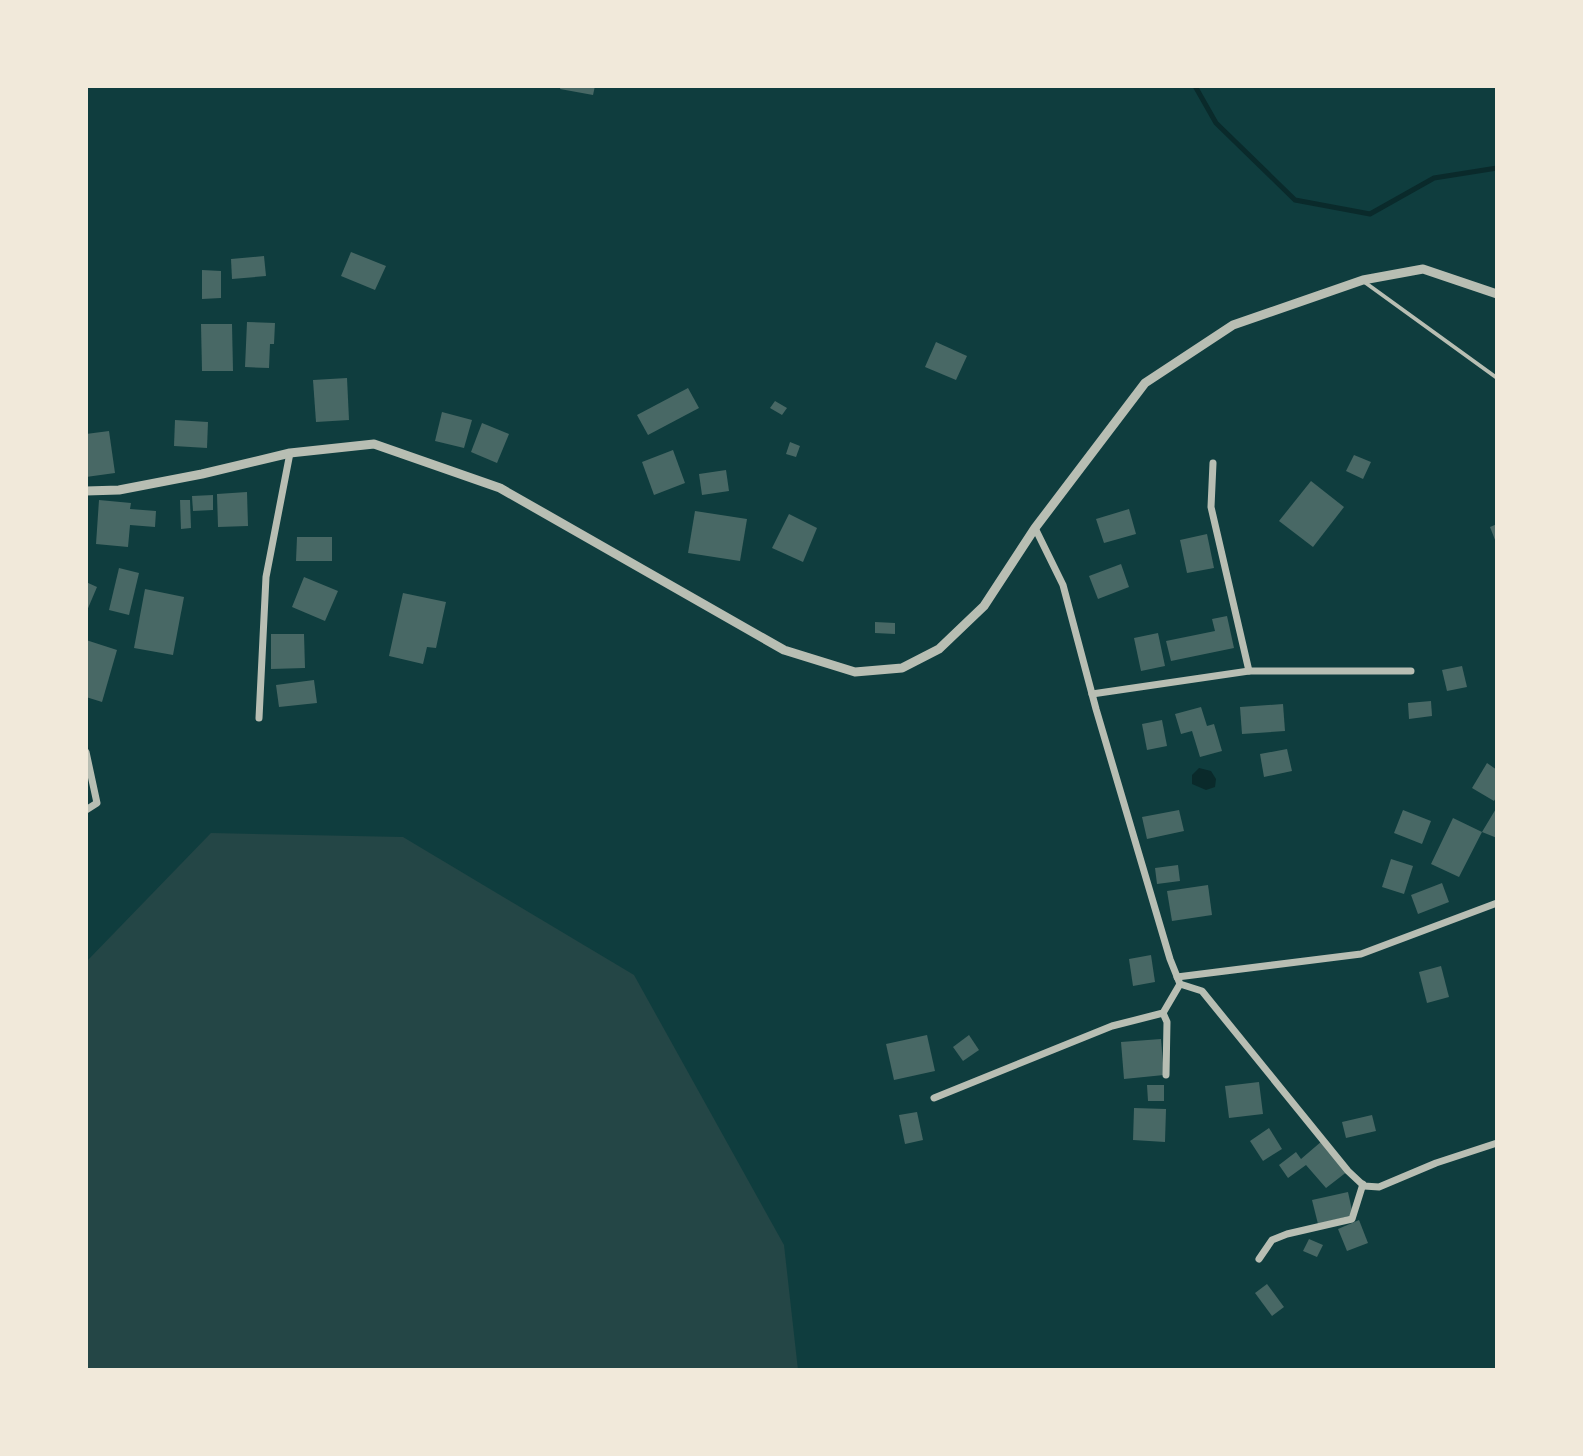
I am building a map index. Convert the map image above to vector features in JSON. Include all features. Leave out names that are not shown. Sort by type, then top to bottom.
[{"type":"street","points":[[86,491],[133,488],[290,453],[374,444],[500,488],[784,650],[855,672],[902,668],[939,649],[984,606],[1035,528],[1145,383],[1233,325],[1363,280],[1423,269],[1497,294]]},
{"type":"street","points":[[259,718],[266,577],[290,453]]},
{"type":"street","points":[[1213,463],[1211,507],[1249,671]]},
{"type":"street","points":[[1035,528],[1063,585],[1092,694],[1178,981],[1163,1013],[1167,1022],[1166,1075]]},
{"type":"street","points":[[1092,694],[1249,671],[1411,671]]},
{"type":"street","points":[[86,752],[97,803],[86,810]]},
{"type":"street","points":[[1178,981],[1361,954],[1497,903]]},
{"type":"street","points":[[1178,981],[1202,991],[1348,1171],[1363,1184],[1379,1187],[1436,1163],[1497,1143]]},
{"type":"street","points":[[934,1098],[1112,1026],[1163,1013]]},
{"type":"street","points":[[1259,1259],[1272,1240],[1352,1219],[1363,1184]]},
{"type":"lane","points":[[1363,280],[1497,378]]},
{"type":"shaded area","points":[[1199,768],[1211,771],[1216,779],[1215,787],[1206,790],[1192,784],[1192,775]]},
{"type":"shaded area","points":[[211,833],[403,837],[634,975],[784,1245],[798,1370],[86,1370],[86,962]]},
{"type":"building","points":[[561,86],[595,86],[593,95],[560,89]]},
{"type":"building","points":[[351,252],[386,266],[375,290],[341,276]]},
{"type":"building","points":[[264,256],[266,276],[232,279],[231,259]]},
{"type":"building","points":[[202,270],[221,271],[221,298],[202,299]]},
{"type":"building","points":[[247,322],[275,323],[269,368],[245,367]]},
{"type":"building","points":[[201,324],[232,324],[233,371],[202,371]]},
{"type":"building","points":[[936,342],[967,356],[956,380],[925,367]]},
{"type":"building","points":[[347,378],[349,420],[316,422],[313,380]]},
{"type":"building","points":[[688,388],[699,408],[648,435],[637,415]]},
{"type":"building","points":[[775,401],[787,408],[782,415],[770,408]]},
{"type":"building","points":[[442,412],[472,420],[464,448],[435,441]]},
{"type":"building","points":[[175,420],[208,422],[207,448],[174,446]]},
{"type":"building","points":[[482,423],[509,434],[497,463],[471,452]]},
{"type":"building","points":[[109,431],[115,473],[86,477],[86,434]]},
{"type":"building","points":[[790,442],[800,446],[796,457],[786,454]]},
{"type":"building","points":[[673,450],[685,483],[654,495],[642,462]]},
{"type":"building","points":[[1354,455],[1371,462],[1363,479],[1346,471]]},
{"type":"building","points":[[726,470],[729,491],[702,495],[699,474]]},
{"type":"building","points":[[1311,481],[1344,507],[1313,547],[1279,521]]},
{"type":"building","points":[[247,492],[248,526],[218,527],[217,494]]},
{"type":"building","points":[[213,495],[213,510],[193,511],[192,496]]},
{"type":"building","points":[[99,500],[131,503],[130,509],[156,511],[155,527],[130,525],[128,547],[96,544]]},
{"type":"building","points":[[180,500],[190,500],[191,528],[181,529]]},
{"type":"building","points":[[1129,509],[1136,534],[1104,543],[1096,519]]},
{"type":"building","points":[[695,511],[747,519],[740,561],[688,553]]},
{"type":"building","points":[[789,514],[817,528],[803,562],[772,548]]},
{"type":"building","points":[[1497,524],[1497,545],[1490,527]]},
{"type":"building","points":[[1207,534],[1214,568],[1187,573],[1180,540]]},
{"type":"building","points":[[297,537],[332,537],[332,561],[296,561]]},
{"type":"building","points":[[1121,564],[1129,587],[1098,599],[1089,576]]},
{"type":"building","points":[[119,568],[139,573],[129,615],[109,610]]},
{"type":"building","points":[[304,577],[338,591],[325,621],[292,607]]},
{"type":"building","points":[[86,582],[97,587],[86,613]]},
{"type":"building","points":[[145,589],[184,597],[173,655],[134,648]]},
{"type":"building","points":[[403,593],[446,602],[436,648],[427,647],[423,664],[389,656]]},
{"type":"building","points":[[1227,616],[1234,648],[1171,661],[1166,641],[1215,631],[1212,619]]},
{"type":"building","points":[[875,622],[895,623],[895,634],[875,633]]},
{"type":"building","points":[[1158,633],[1165,666],[1141,671],[1134,638]]},
{"type":"building","points":[[271,634],[304,634],[305,668],[271,669]]},
{"type":"building","points":[[86,640],[117,650],[102,702],[86,697]]},
{"type":"building","points":[[1462,666],[1467,687],[1447,691],[1442,670]]},
{"type":"building","points":[[314,680],[317,703],[279,707],[276,685]]},
{"type":"building","points":[[1431,701],[1432,716],[1409,719],[1408,703]]},
{"type":"building","points":[[1283,704],[1285,731],[1242,734],[1240,707]]},
{"type":"building","points":[[1201,707],[1207,726],[1214,724],[1222,751],[1200,757],[1192,731],[1181,734],[1175,714]]},
{"type":"building","points":[[1162,720],[1167,746],[1147,750],[1142,724]]},
{"type":"building","points":[[1287,749],[1292,771],[1264,777],[1260,754]]},
{"type":"building","points":[[1487,763],[1497,770],[1497,796],[1494,801],[1472,788]]},
{"type":"building","points":[[1497,807],[1497,838],[1482,832]]},
{"type":"building","points":[[1179,810],[1184,831],[1147,839],[1142,817]]},
{"type":"building","points":[[1403,810],[1431,821],[1422,844],[1394,833]]},
{"type":"building","points":[[1453,818],[1482,832],[1459,877],[1431,864]]},
{"type":"building","points":[[1391,859],[1413,866],[1404,894],[1382,887]]},
{"type":"building","points":[[1178,865],[1180,881],[1157,884],[1155,868]]},
{"type":"building","points":[[1442,883],[1449,902],[1418,914],[1411,895]]},
{"type":"building","points":[[1208,885],[1212,915],[1172,921],[1167,891]]},
{"type":"building","points":[[1151,955],[1155,982],[1133,986],[1129,959]]},
{"type":"building","points":[[1441,966],[1449,997],[1427,1003],[1419,972]]},
{"type":"building","points":[[927,1035],[935,1071],[894,1080],[886,1044]]},
{"type":"building","points":[[969,1035],[979,1050],[963,1061],[953,1047]]},
{"type":"building","points":[[1161,1039],[1164,1075],[1124,1079],[1121,1042]]},
{"type":"building","points":[[1259,1082],[1263,1114],[1229,1118],[1225,1086]]},
{"type":"building","points":[[1147,1085],[1164,1085],[1164,1101],[1148,1101]]},
{"type":"building","points":[[1134,1108],[1166,1109],[1165,1142],[1133,1140]]},
{"type":"building","points":[[917,1112],[923,1140],[905,1144],[899,1115]]},
{"type":"building","points":[[1372,1115],[1376,1131],[1346,1138],[1342,1122]]},
{"type":"building","points":[[1269,1128],[1282,1149],[1263,1161],[1250,1141]]},
{"type":"building","points":[[1322,1141],[1348,1171],[1326,1188],[1306,1165],[1288,1178],[1279,1165],[1296,1152],[1301,1159]]},
{"type":"building","points":[[1348,1192],[1353,1215],[1318,1224],[1312,1200]]},
{"type":"building","points":[[1359,1220],[1368,1243],[1347,1251],[1338,1229]]},
{"type":"building","points":[[1309,1239],[1323,1245],[1317,1257],[1303,1251]]},
{"type":"building","points":[[1267,1284],[1284,1307],[1272,1316],[1255,1293]]},
{"type":"waterway","points":[[1195,86],[1216,123],[1295,200],[1370,214],[1434,178],[1497,168]]}]
